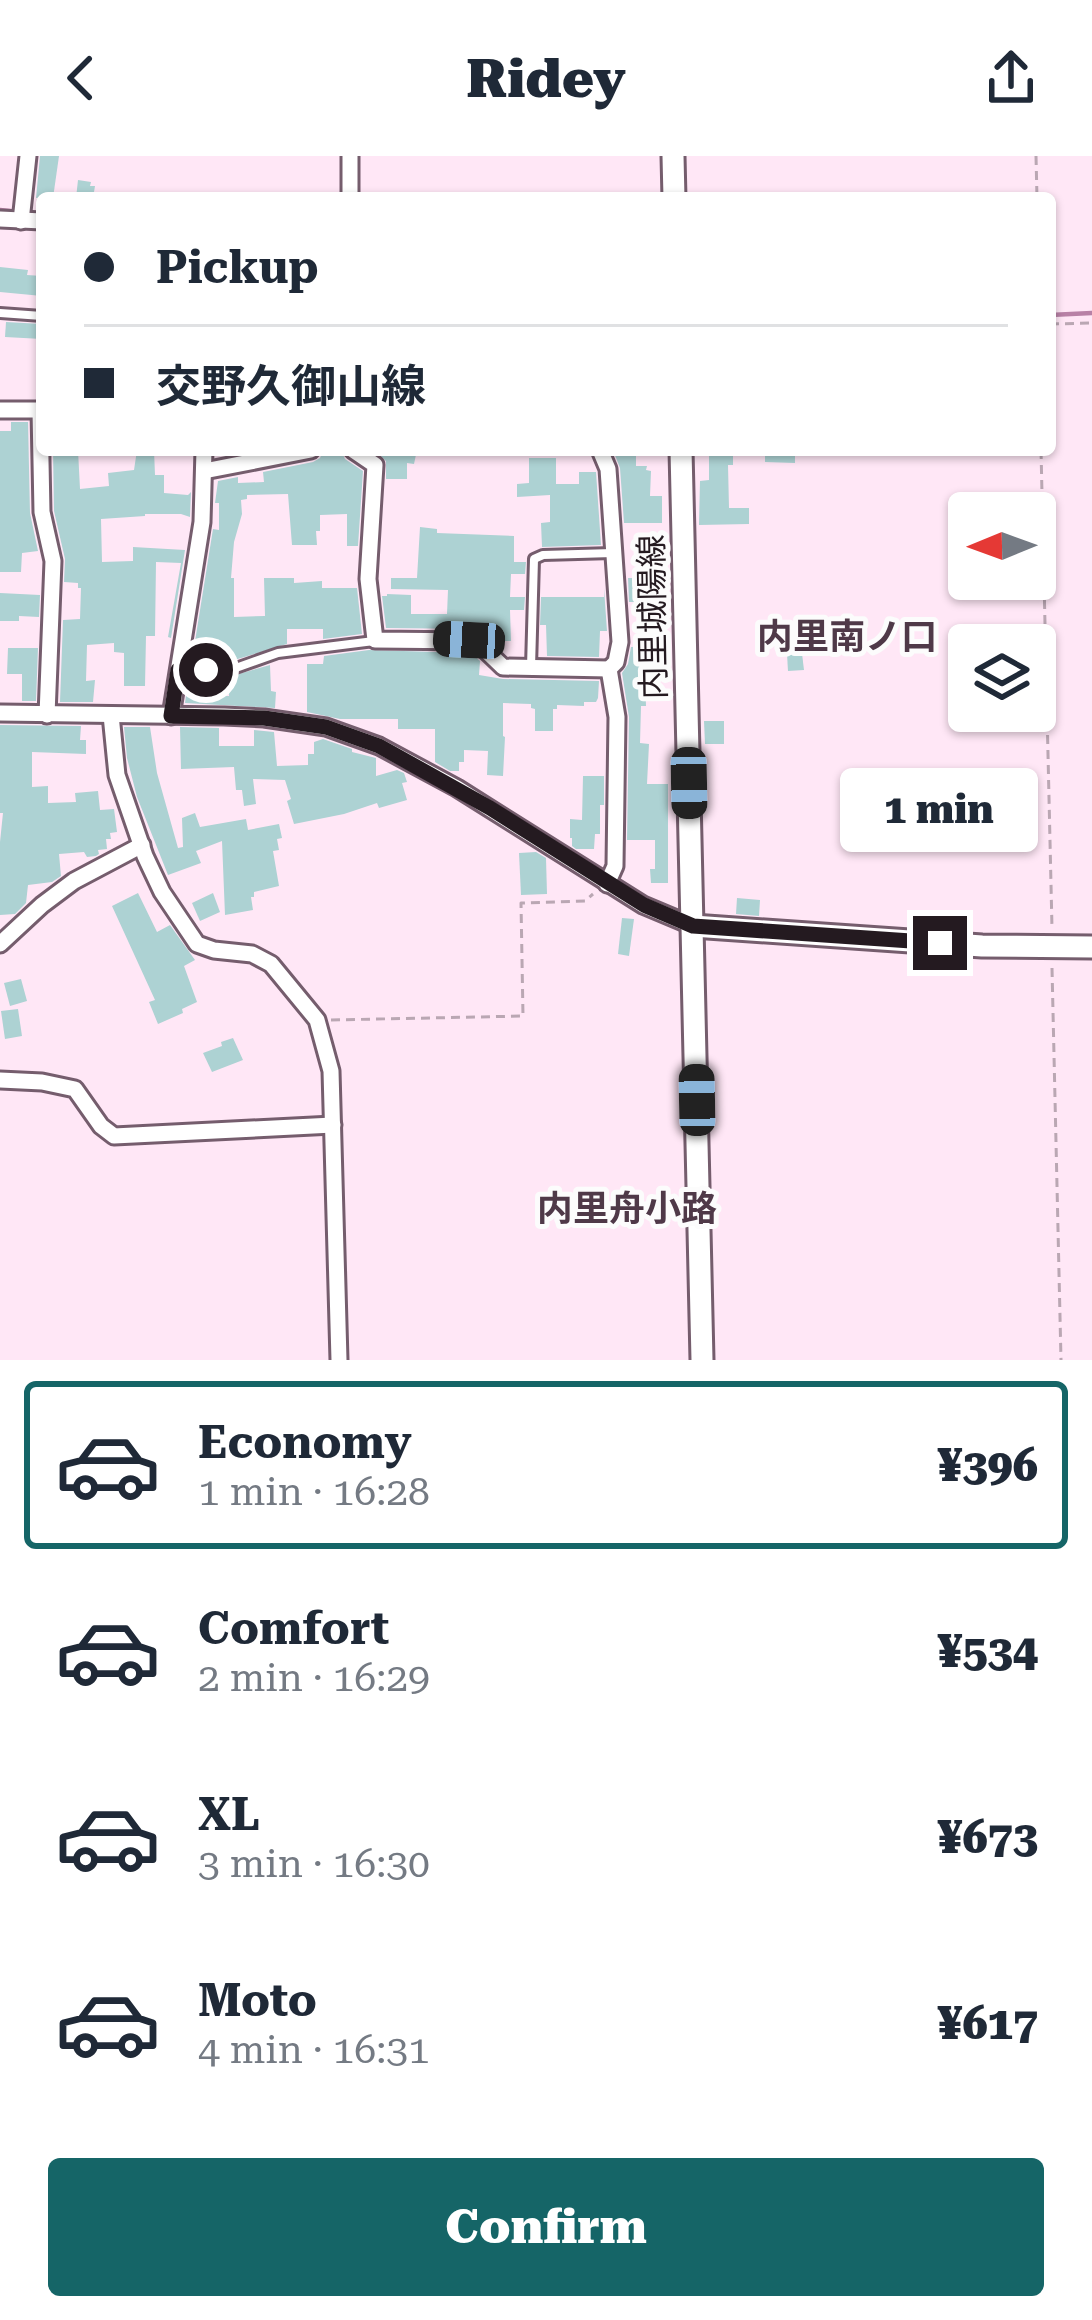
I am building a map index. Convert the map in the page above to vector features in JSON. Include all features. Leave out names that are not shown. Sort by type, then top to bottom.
[{"type":"main road","points":[[673,156],[674,192]]},
{"type":"main road","name":"内里城陽線","points":[[681,456],[702,1360]]},
{"type":"main road","points":[[693,926],[982,946],[1092,947]]},
{"type":"street","points":[[21,220],[28,156]]},
{"type":"street","points":[[350,156],[350,192]]},
{"type":"street","points":[[0,219],[36,221]]},
{"type":"street","points":[[0,410],[36,410]]},
{"type":"street","points":[[41,456],[42,512],[53,561],[47,715]]},
{"type":"street","points":[[171,716],[202,522],[204,456]]},
{"type":"street","points":[[203,471],[280,456]]},
{"type":"street","points":[[362,456],[375,464],[368,579],[375,640],[476,641],[503,667],[609,670]]},
{"type":"street","points":[[602,456],[608,470],[620,642],[609,670]]},
{"type":"street","points":[[608,884],[615,866],[617,717],[609,670]]},
{"type":"street","points":[[0,713],[264,718],[326,727],[379,746],[490,808],[644,905],[693,926]]},
{"type":"street","points":[[111,715],[117,775],[142,844],[162,892],[197,944],[252,954],[271,964],[317,1020],[331,1071],[339,1360]]},
{"type":"street","points":[[0,944],[74,881],[142,844]]},
{"type":"street","points":[[0,1080],[75,1089],[101,1126],[114,1136],[333,1125]]},
{"type":"lane","points":[[0,314],[36,316]]},
{"type":"lane","points":[[531,668],[534,559],[615,553]]},
{"type":"lane","points":[[178,670],[233,669],[278,653],[375,640]]},
{"type":"path","points":[[1036,156],[1037,192]]},
{"type":"path","points":[[1056,324],[1092,323]]},
{"type":"path","points":[[1042,456],[1060,1360]]},
{"type":"path","points":[[317,1020],[523,1016],[521,903],[585,901],[608,884]]},
{"type":"building","points":[[40,156],[59,156],[54,192],[37,192]]},
{"type":"building","points":[[78,180],[95,186],[94,192],[77,192]]},
{"type":"building","points":[[0,267],[36,276],[36,295],[0,292]]},
{"type":"building","points":[[6,322],[36,324],[36,339],[5,337]]},
{"type":"building","points":[[11,422],[28,422],[30,513],[38,551],[22,553],[21,572],[0,572],[0,431],[11,431]]},
{"type":"building","points":[[53,456],[78,456],[80,489],[109,486],[108,473],[134,470],[136,456],[154,456],[155,475],[164,475],[164,493],[191,492],[190,517],[145,514],[101,519],[102,562],[133,561],[133,547],[185,550],[171,638],[181,563],[156,562],[155,636],[146,636],[145,686],[124,686],[124,653],[114,652],[114,643],[87,645],[86,681],[95,680],[93,702],[60,702],[63,620],[80,619],[81,588],[78,583],[64,582],[65,559],[54,511]]},
{"type":"building","points":[[344,456],[363,471],[358,546],[347,546],[347,514],[320,515],[317,545],[292,545],[288,494],[247,495],[241,500],[234,542],[234,617],[265,616],[264,578],[322,581],[322,588],[357,588],[362,634],[323,639],[323,629],[287,629],[287,644],[231,661],[192,660],[213,529],[219,530],[218,481],[238,477],[238,483],[264,482],[263,472]]},
{"type":"building","points":[[381,456],[416,456],[414,464],[407,463],[407,479],[386,479],[386,461]]},
{"type":"building","points":[[615,456],[636,456],[636,466],[651,471],[650,496],[662,496],[662,523],[624,523]]},
{"type":"building","points":[[709,456],[733,456],[733,465],[728,465],[729,508],[749,508],[749,524],[699,525],[700,481],[709,480]]},
{"type":"building","points":[[765,456],[795,456],[795,463],[765,462]]},
{"type":"building","points":[[529,458],[556,458],[556,484],[579,484],[579,472],[596,472],[601,545],[542,547],[541,523],[550,522],[550,495],[517,497],[517,484],[529,483]]},
{"type":"building","points":[[420,527],[437,529],[437,533],[514,536],[514,562],[526,562],[525,574],[511,574],[510,597],[525,597],[524,610],[510,610],[511,641],[493,641],[476,629],[386,628],[382,596],[387,594],[411,595],[411,614],[447,614],[448,590],[391,589],[391,578],[417,578]]},
{"type":"building","points":[[628,578],[640,578],[640,602],[629,602]]},
{"type":"building","points":[[604,588],[607,631],[600,631],[599,657],[547,656],[546,625],[540,625],[541,597],[604,597]]},
{"type":"building","points":[[0,593],[40,595],[39,617],[0,621]]},
{"type":"building","points":[[786,637],[800,637],[804,670],[788,671]]},
{"type":"building","points":[[652,646],[657,651],[657,668],[652,669],[653,677],[645,678],[640,743],[649,744],[647,784],[668,784],[668,883],[651,883],[655,840],[627,840],[629,717],[622,673],[631,647]]},
{"type":"building","points":[[8,648],[38,648],[36,701],[22,701],[22,674],[7,674]]},
{"type":"building","points":[[369,650],[471,653],[480,661],[479,675],[599,681],[598,698],[584,706],[557,705],[553,731],[535,731],[531,704],[503,703],[503,776],[487,775],[488,751],[464,750],[459,771],[450,771],[435,762],[435,729],[398,729],[398,719],[340,719],[307,712],[307,664],[323,664],[324,656]]},
{"type":"building","points":[[270,665],[275,708],[185,703],[186,695],[229,696],[228,677]]},
{"type":"building","points":[[704,721],[724,721],[724,744],[705,744]]},
{"type":"building","points":[[0,725],[81,726],[86,754],[32,752],[32,787],[48,786],[48,803],[76,802],[75,793],[98,791],[100,810],[114,809],[117,832],[110,833],[107,849],[98,850],[96,856],[59,854],[61,876],[28,885],[26,903],[15,914],[0,915],[3,813]]},
{"type":"building","points":[[124,727],[150,727],[178,848],[183,847],[182,818],[195,813],[200,827],[246,819],[248,830],[279,824],[282,838],[277,839],[279,850],[273,851],[279,886],[254,892],[253,910],[225,915],[222,841],[196,851],[201,863],[168,875],[137,797]]},
{"type":"building","points":[[180,727],[219,728],[219,746],[254,746],[254,730],[274,732],[277,766],[308,765],[314,742],[323,739],[376,758],[376,776],[397,770],[404,773],[407,800],[294,824],[285,780],[253,779],[256,804],[244,806],[242,790],[236,790],[234,767],[181,769]]},
{"type":"building","points":[[583,776],[604,776],[604,805],[600,805],[600,834],[595,834],[594,849],[576,849],[570,838],[570,819],[582,820]]},
{"type":"building","points":[[536,852],[546,858],[547,894],[521,895],[519,853]]},
{"type":"building","points":[[138,893],[157,932],[170,925],[195,960],[184,966],[197,1002],[158,1024],[149,1002],[155,1000],[112,906]]},
{"type":"building","points":[[213,893],[220,912],[200,921],[192,903]]},
{"type":"building","points":[[737,898],[760,900],[759,916],[736,914]]},
{"type":"building","points":[[622,918],[634,919],[629,956],[618,954]]},
{"type":"building","points":[[21,979],[27,1001],[10,1006],[4,983]]},
{"type":"building","points":[[18,1009],[22,1036],[5,1039],[1,1011]]},
{"type":"building","points":[[233,1038],[243,1060],[212,1072],[203,1053]]},
{"type":"waterway","points":[[0,210],[36,213]]},
{"type":"waterway","points":[[1056,315],[1092,313]]},
{"type":"district","name":"内里南ノ口","points":[[847,636]]},
{"type":"district","name":"内里舟小路","points":[[627,1208]]},
{"type":"route","points":[[206,670],[178,670],[171,716],[264,718],[326,727],[379,746],[457,788],[644,905],[693,926],[940,943]]}]
